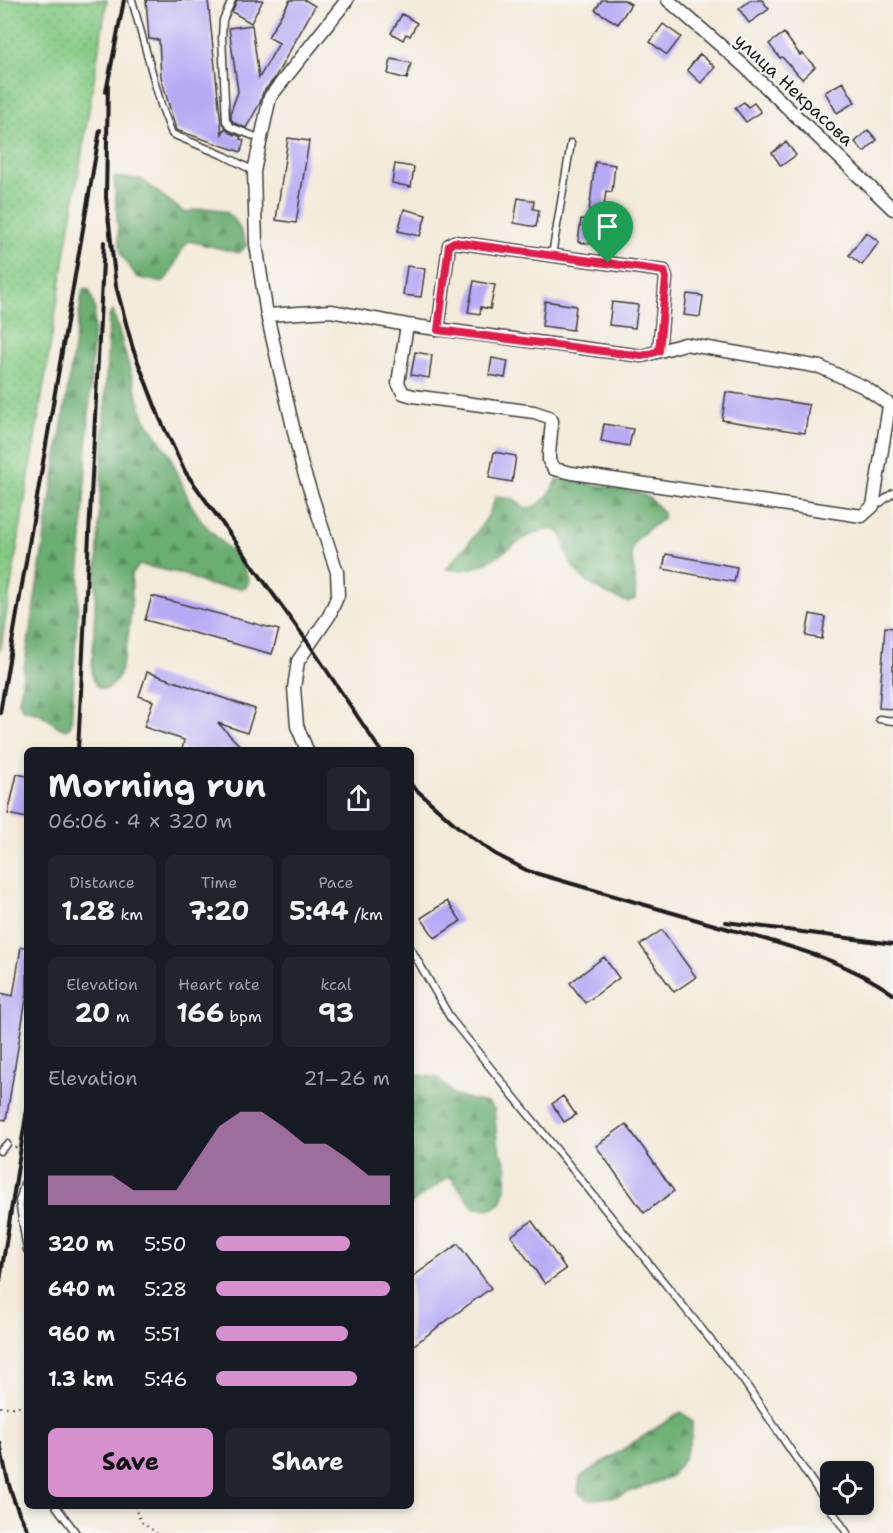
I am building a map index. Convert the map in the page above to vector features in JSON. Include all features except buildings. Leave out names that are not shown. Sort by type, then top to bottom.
[{"type":"street","points":[[306,747],[297,726],[294,688],[298,661],[329,616],[338,595],[337,572],[302,466],[267,315],[256,244],[255,171],[270,97],[347,0]]},
{"type":"street","name":"улица Некрасова","points":[[668,0],[743,65],[893,208]]},
{"type":"street","points":[[438,330],[449,245],[454,242],[664,271],[666,278],[659,351]]},
{"type":"street","points":[[267,315],[331,311],[407,326],[642,356],[685,344],[820,367],[864,387],[891,407],[873,506],[862,516],[849,515],[554,469],[549,461],[552,421],[549,417],[534,412],[403,393],[398,383],[407,326]]},
{"type":"lane","points":[[132,0],[161,105],[172,134],[255,171]]},
{"type":"lane","points":[[232,0],[224,20],[222,38],[225,121],[231,128],[261,139]]},
{"type":"lane","points":[[552,255],[571,143]]},
{"type":"lane","points":[[873,506],[893,493]]},
{"type":"lane","points":[[879,719],[893,721]]},
{"type":"lane","points":[[414,955],[451,1019],[743,1380],[848,1533]]},
{"type":"lane","points":[[0,1151],[7,1144]]},
{"type":"lane","points":[[24,1184],[19,1201],[24,1232]]},
{"type":"lane","points":[[58,1509],[76,1533]]},
{"type":"path","points":[[7,1144],[24,1155]]},
{"type":"path","points":[[0,1407],[24,1407]]},
{"type":"path","points":[[135,1509],[141,1522],[157,1533]]},
{"type":"green space","points":[[0,0],[107,0],[0,652]]},
{"type":"green space","points":[[114,177],[141,179],[185,213],[211,208],[224,211],[236,222],[247,245],[239,253],[189,241],[162,283],[137,277],[122,256],[119,243]]},
{"type":"green space","points":[[83,289],[89,290],[95,308],[71,726],[66,730],[43,715],[23,710],[19,702]]},
{"type":"green space","points":[[113,311],[144,418],[169,453],[190,503],[202,522],[241,562],[249,581],[246,587],[240,588],[207,585],[184,574],[140,565],[131,575],[130,620],[124,659],[119,675],[112,685],[104,689],[96,685],[92,671],[109,317]]},
{"type":"green space","points":[[564,479],[635,492],[648,497],[663,512],[663,519],[637,539],[633,546],[631,554],[636,583],[635,599],[628,602],[619,599],[587,582],[569,560],[560,534],[553,530],[540,531],[528,536],[477,567],[462,570],[446,569],[473,538],[488,516],[496,497],[514,499],[524,508],[530,508],[544,500],[557,480]]},
{"type":"green space","points":[[414,1076],[438,1078],[455,1096],[487,1103],[494,1109],[497,1141],[507,1168],[506,1188],[501,1203],[492,1209],[474,1208],[450,1176],[414,1202]]},
{"type":"green space","points":[[681,1412],[692,1421],[692,1435],[684,1459],[670,1477],[618,1496],[588,1500],[578,1493],[580,1477]]},
{"type":"railway","points":[[106,92],[124,0]]},
{"type":"railway","points":[[108,83],[106,197],[116,286],[133,349],[160,419],[186,473],[309,644],[378,747]]},
{"type":"railway","points":[[0,713],[100,130]]},
{"type":"railway","points":[[78,747],[104,242]]},
{"type":"railway","points":[[414,788],[458,827],[495,854],[528,871],[809,953],[853,971],[893,994]]},
{"type":"railway","points":[[726,922],[893,944]]},
{"type":"railway","points":[[0,1281],[24,1128]]},
{"type":"railway","points":[[0,1443],[14,1501],[30,1533]]},
{"type":"route","points":[[454,242],[608,263],[664,271],[666,278],[659,351],[642,356],[438,330],[449,245],[454,242]]}]
